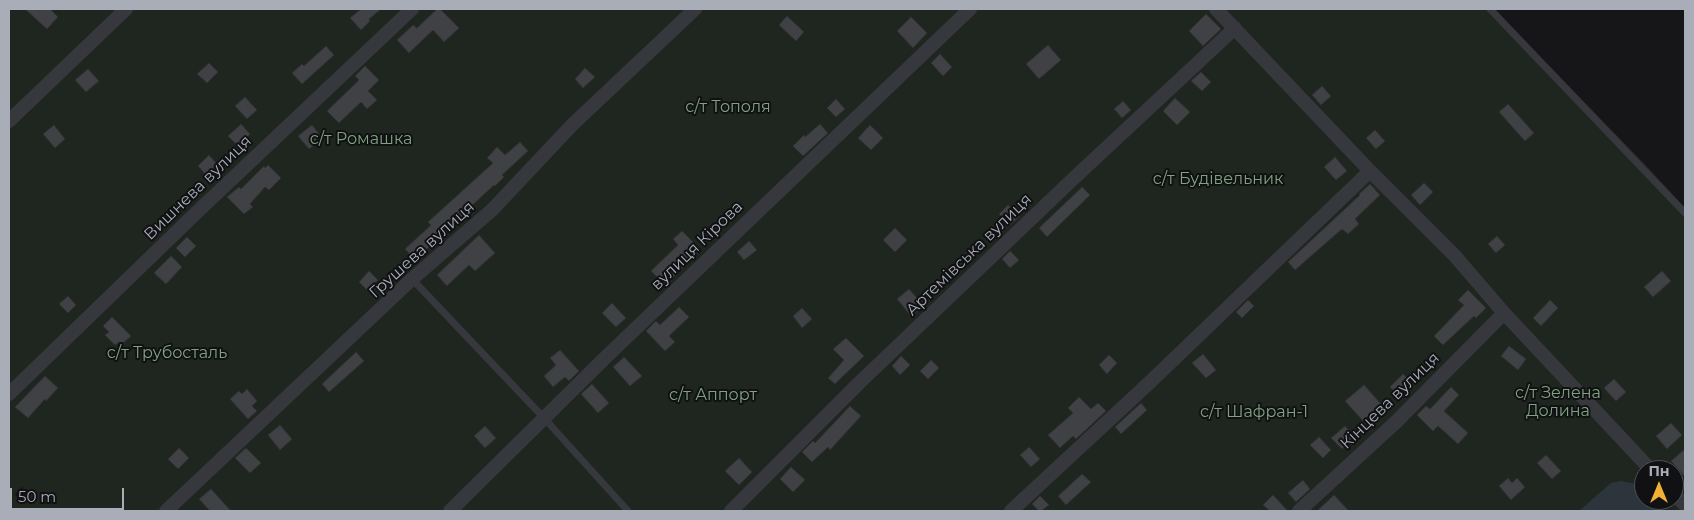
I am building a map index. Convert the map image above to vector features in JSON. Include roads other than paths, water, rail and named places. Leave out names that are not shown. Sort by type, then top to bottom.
[{"type":"street","points":[[9,121],[126,9]]},
{"type":"street","name":"Вишнева вулиця","points":[[9,394],[196,213],[412,9]]},
{"type":"street","name":"Грушева вулиця","points":[[166,511],[412,279],[492,210],[572,126],[695,9]]},
{"type":"street","name":"вулиця Кірова","points":[[450,511],[544,418],[970,9]]},
{"type":"street","points":[[1216,9],[1370,171],[1455,256],[1504,313],[1642,460]]},
{"type":"street","name":"Артемівська вулиця","points":[[731,511],[866,376],[1235,28]]},
{"type":"street","points":[[1011,511],[1148,384],[1370,171]]},
{"type":"street","name":"Кінцева вулиця","points":[[1299,511],[1396,422],[1504,313]]},
{"type":"lane","points":[[1490,9],[1685,212]]},
{"type":"lane","points":[[412,279],[544,418],[628,511]]},
{"type":"park label","name":"с/т Тополя","points":[[728,107]]},
{"type":"park label","name":"с/т Ромашка","points":[[361,139]]},
{"type":"park label","name":"с/т Будівельник","points":[[1218,179]]},
{"type":"park label","name":"с/т Трубосталь","points":[[167,353]]},
{"type":"park label","name":"с/т Аппорт","points":[[713,395]]},
{"type":"park label","name":"с/т Зелена Долина","points":[[1558,402]]},
{"type":"park label","name":"с/т Шафран-1","points":[[1254,412]]}]
